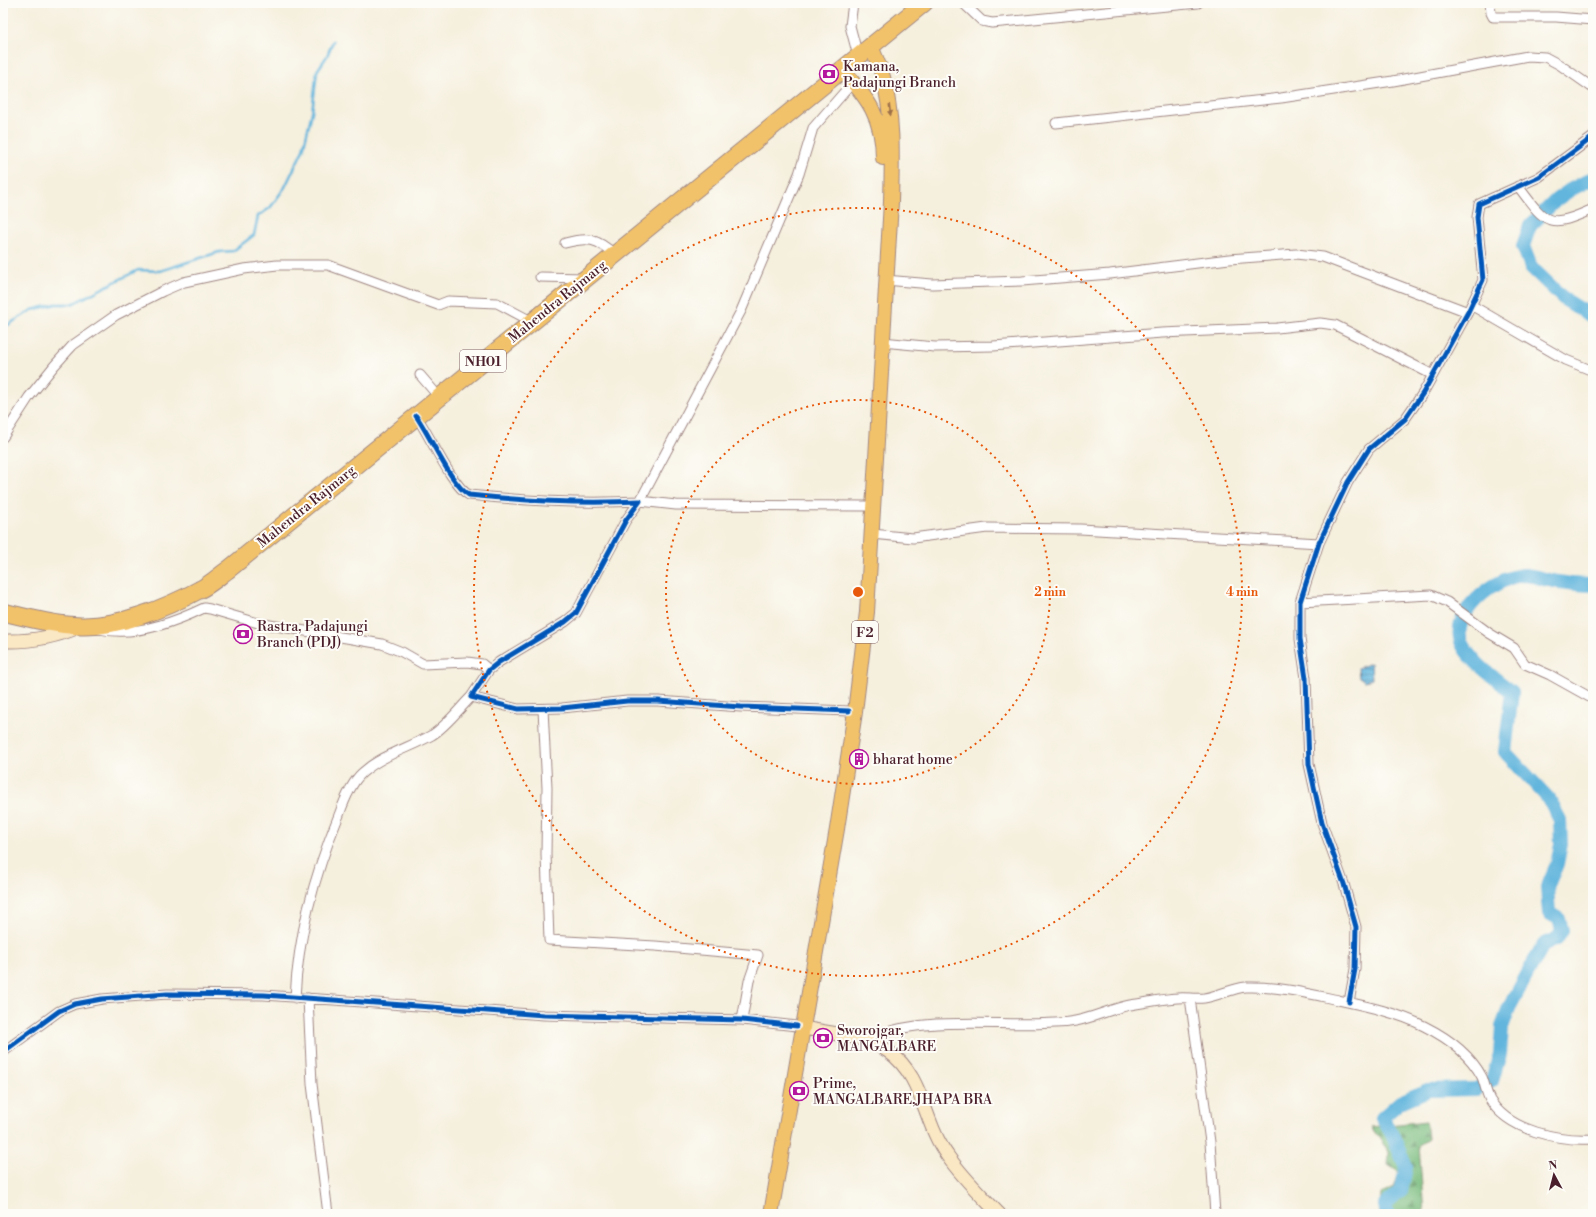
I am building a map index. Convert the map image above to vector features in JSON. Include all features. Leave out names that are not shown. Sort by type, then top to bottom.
[{"type":"highway","name":"Mahendra Rajmarg","points":[[3,612],[35,620],[82,626],[117,622],[162,608],[201,590],[615,254],[847,76],[864,51],[924,3]]},
{"type":"main road","name":"F2","points":[[766,1214],[855,712],[867,612],[885,280],[891,202],[892,140],[888,101],[883,76],[864,51]]},
{"type":"main road","name":"F2","points":[[771,1214],[849,711],[860,611],[883,202],[883,141],[879,122],[870,103],[847,76]]},
{"type":"street","points":[[853,3],[850,26],[864,51]]},
{"type":"street","points":[[963,3],[982,21],[992,23],[1198,3]]},
{"type":"street","points":[[1490,3],[1490,13],[1493,17],[1556,17],[1593,20]]},
{"type":"street","points":[[1056,123],[1281,98],[1393,81],[1528,56],[1545,57],[1560,65],[1593,88]]},
{"type":"street","points":[[295,998],[296,973],[304,926],[314,885],[332,830],[347,795],[361,773],[392,754],[433,734],[471,697],[488,670],[565,622],[576,613],[626,520],[640,501],[741,311],[799,174],[813,128],[847,76]]},
{"type":"street","points":[[1349,1002],[1355,969],[1356,927],[1344,884],[1322,823],[1309,764],[1306,678],[1300,639],[1300,602],[1319,543],[1348,482],[1369,449],[1405,419],[1433,375],[1469,308],[1482,280],[1477,217],[1479,204],[1539,177],[1593,137]]},
{"type":"street","points":[[1518,186],[1533,206],[1548,220],[1559,222],[1593,209]]},
{"type":"street","points":[[565,243],[579,239],[597,241],[603,243],[615,254]]},
{"type":"street","points":[[885,280],[932,284],[1022,281],[1110,274],[1229,259],[1296,254],[1323,257],[1469,308],[1566,360],[1593,371]]},
{"type":"street","points":[[3,437],[29,397],[73,345],[116,315],[184,282],[210,275],[277,265],[328,265],[438,305],[448,301],[497,303],[531,322]]},
{"type":"street","points":[[540,277],[586,278]]},
{"type":"street","points":[[882,342],[935,347],[993,346],[1162,333],[1277,328],[1320,323],[1335,325],[1351,332],[1433,375]]},
{"type":"street","points":[[420,375],[439,397]]},
{"type":"street","points":[[416,416],[444,463],[464,492],[469,495],[554,502],[595,503],[640,501],[676,505],[867,506]]},
{"type":"street","points":[[872,534],[913,538],[988,528],[1080,529],[1319,543]]},
{"type":"street","points":[[1300,602],[1431,595],[1447,602],[1489,633],[1514,648],[1525,664],[1550,675],[1593,699]]},
{"type":"street","points":[[3,641],[34,640],[60,635],[82,626],[112,632],[138,629],[167,623],[204,608],[258,623],[382,644],[402,652],[423,664],[467,662],[482,664],[488,670]]},
{"type":"street","points":[[471,697],[518,709],[543,709],[627,701],[658,701],[741,707],[849,711]]},
{"type":"street","points":[[543,709],[547,795],[546,854],[549,940],[655,946],[758,955],[749,981],[742,1020]]},
{"type":"street","points":[[865,1041],[879,1033],[901,1028],[938,1025],[1070,1022],[1118,1008],[1178,997],[1190,998],[1216,996],[1245,987],[1299,992],[1391,1012],[1424,1026],[1448,1040],[1468,1057],[1481,1076],[1490,1100],[1504,1115],[1523,1126],[1545,1135],[1572,1140],[1593,1139]]},
{"type":"street","points":[[3,1052],[59,1011],[74,1004],[95,1000],[167,994],[264,995],[544,1015],[675,1017],[742,1020],[800,1027],[865,1041],[887,1051],[909,1071],[919,1091],[932,1128],[947,1155],[976,1190],[1000,1214]]},
{"type":"street","points":[[308,998],[312,1084],[328,1214]]},
{"type":"street","points":[[1190,998],[1210,1142],[1215,1214]]},
{"type":"green space","points":[[1426,1121],[1428,1139],[1419,1145],[1424,1214],[1380,1214],[1381,1194],[1394,1187],[1399,1172],[1388,1165],[1389,1152],[1371,1127]]},
{"type":"water","points":[[1371,663],[1372,679],[1365,681],[1359,677],[1358,668]]},
{"type":"waterway","points":[[3,328],[32,310],[56,304],[72,304],[138,270],[160,271],[219,252],[233,251],[254,235],[258,216],[270,208],[285,187],[303,150],[312,112],[317,71],[327,56],[333,41]]},
{"type":"waterway","points":[[1593,178],[1570,190],[1556,200],[1530,226],[1523,246],[1531,267],[1564,299],[1593,317]]},
{"type":"waterway","points":[[1387,1214],[1385,1205],[1401,1191],[1406,1167],[1392,1134],[1382,1118],[1400,1102],[1428,1090],[1476,1089],[1492,1081],[1500,1054],[1502,1027],[1509,1008],[1543,945],[1557,939],[1562,930],[1559,919],[1549,913],[1547,887],[1557,864],[1561,844],[1560,820],[1549,799],[1505,752],[1512,692],[1485,670],[1467,652],[1463,646],[1460,634],[1461,622],[1467,610],[1477,599],[1500,582],[1513,577],[1527,575],[1565,583],[1593,585]]},
{"type":"cycle path","points":[[1349,1002],[1355,969],[1356,927],[1344,884],[1322,823],[1309,764],[1306,678],[1300,639],[1300,602],[1319,543],[1348,482],[1369,449],[1405,419],[1423,393],[1468,312],[1483,280],[1477,217],[1479,204],[1539,177],[1593,137]]},
{"type":"cycle path","points":[[416,416],[448,471],[462,490],[469,495],[554,501],[640,501],[626,520],[576,613],[565,622],[499,662],[489,670],[471,697],[518,709],[562,708],[627,701],[658,701],[741,707],[849,711]]},
{"type":"cycle path","points":[[3,1052],[59,1011],[75,1004],[102,999],[167,994],[264,995],[544,1015],[742,1020],[797,1026]]},
{"type":"place","name":"Kamana, Padajungi Branch","points":[[829,74]]},
{"type":"place","name":"Rastra, Padajungi Branch (PDJ)","points":[[243,634]]},
{"type":"place","name":"bharat home","points":[[859,759]]},
{"type":"place","name":"Sworojgar, MANGALBARE","points":[[823,1038]]},
{"type":"place","name":"Prime, MANGALBARE,JHAPA BRA","points":[[799,1091]]}]
